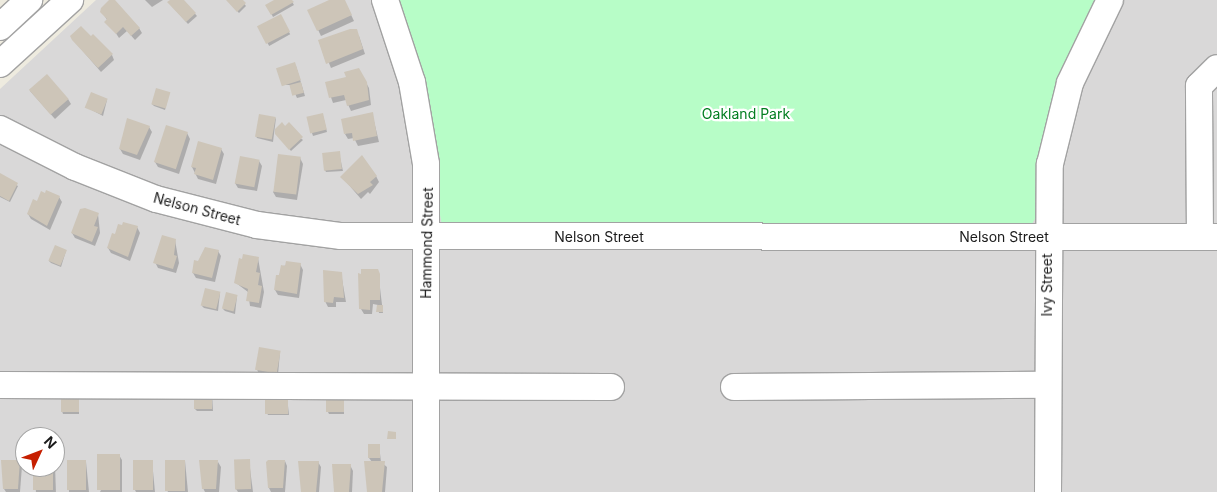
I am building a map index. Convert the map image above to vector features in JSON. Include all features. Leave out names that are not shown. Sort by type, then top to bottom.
[{"type":"street","points":[[0,64],[70,0]]},
{"type":"street","name":"Hammond Street","points":[[385,0],[407,63],[420,121],[428,186],[426,492]]},
{"type":"street","name":"Ivy Street","points":[[1048,492],[1047,385],[1050,164],[1062,108],[1083,50],[1110,0]]},
{"type":"street","points":[[0,27],[27,1],[45,23]]},
{"type":"street","points":[[1208,237],[1208,90],[1217,68]]},
{"type":"street","name":"Nelson Street","points":[[0,129],[101,178],[199,212],[299,231],[427,238],[1208,237]]},
{"type":"street","points":[[0,385],[611,387]]},
{"type":"street","points":[[734,387],[1047,385]]},
{"type":"shaded area","points":[[96,0],[1217,0],[1217,492],[0,492],[0,89]]},
{"type":"green space","name":"Oakland Park","points":[[396,0],[1095,0],[1060,77],[1036,217],[1032,224],[442,225]]},
{"type":"building","points":[[109,0],[115,0],[140,28],[131,36],[123,27],[116,34],[104,22],[107,19],[100,12],[101,8]]},
{"type":"building","points":[[170,0],[184,0],[196,13],[186,22],[167,2]]},
{"type":"building","points":[[226,0],[243,0],[246,3],[237,12]]},
{"type":"building","points":[[274,0],[292,0],[294,2],[271,15],[265,5]]},
{"type":"building","points":[[329,0],[345,0],[352,15],[317,31],[307,10]]},
{"type":"building","points":[[281,14],[290,32],[266,44],[257,26]]},
{"type":"building","points":[[81,26],[91,36],[93,34],[113,54],[98,68],[70,36]]},
{"type":"building","points":[[350,29],[357,29],[363,49],[326,64],[318,40]]},
{"type":"building","points":[[295,62],[301,80],[282,86],[276,68]]},
{"type":"building","points":[[359,68],[367,82],[369,100],[347,106],[344,95],[329,98],[325,82],[346,77],[344,72]]},
{"type":"building","points":[[47,74],[69,99],[51,115],[29,90]]},
{"type":"building","points":[[301,82],[304,93],[292,96],[289,85]]},
{"type":"building","points":[[156,88],[170,92],[166,108],[151,104]]},
{"type":"building","points":[[91,92],[108,99],[101,115],[85,108]]},
{"type":"building","points":[[373,112],[377,136],[353,141],[352,133],[344,134],[341,119]]},
{"type":"building","points":[[323,113],[327,130],[310,133],[306,117]]},
{"type":"building","points":[[259,114],[276,117],[272,140],[255,137]]},
{"type":"building","points":[[127,118],[150,126],[137,155],[119,149]]},
{"type":"building","points":[[282,122],[285,126],[289,122],[303,137],[289,150],[275,134],[275,129]]},
{"type":"building","points":[[166,125],[188,132],[176,169],[154,162]]},
{"type":"building","points":[[198,141],[222,148],[213,180],[194,174],[196,168],[191,167]]},
{"type":"building","points":[[340,151],[342,169],[324,171],[322,153]]},
{"type":"building","points":[[278,154],[301,157],[296,195],[273,192]]},
{"type":"building","points":[[362,155],[377,176],[370,182],[373,185],[358,194],[340,177]]},
{"type":"building","points":[[240,156],[260,160],[254,187],[235,183]]},
{"type":"building","points":[[0,173],[18,183],[9,201],[0,196]]},
{"type":"building","points":[[46,190],[60,196],[47,226],[27,214],[33,199],[37,201],[41,191],[45,193]]},
{"type":"building","points":[[85,208],[99,213],[94,226],[98,227],[92,242],[71,233],[80,209]]},
{"type":"building","points":[[123,222],[138,226],[128,257],[107,248],[112,233],[115,234],[118,224],[122,225]]},
{"type":"building","points":[[162,235],[176,239],[174,255],[177,256],[173,269],[153,263]]},
{"type":"building","points":[[55,245],[67,250],[60,266],[48,261]]},
{"type":"building","points":[[205,247],[219,250],[212,278],[192,273],[194,260],[198,261]]},
{"type":"building","points":[[243,254],[259,257],[256,272],[260,273],[258,285],[262,286],[259,303],[246,301],[248,289],[234,283],[239,258],[242,259]]},
{"type":"building","points":[[286,261],[301,263],[297,294],[274,290],[276,275],[279,275],[281,265],[285,266]]},
{"type":"building","points":[[361,269],[378,269],[380,274],[380,300],[370,300],[370,310],[359,309],[358,273],[361,274]]},
{"type":"building","points":[[323,270],[342,272],[344,298],[334,297],[333,303],[324,302]]},
{"type":"building","points":[[205,288],[221,292],[216,309],[201,305]]},
{"type":"building","points":[[226,292],[238,295],[234,311],[222,308]]},
{"type":"building","points":[[377,305],[383,305],[383,312],[376,312]]},
{"type":"building","points":[[259,347],[281,351],[277,373],[255,370]]},
{"type":"building","points":[[61,390],[79,390],[79,412],[61,412]]},
{"type":"building","points":[[194,391],[212,391],[212,409],[194,409]]},
{"type":"building","points":[[326,395],[344,395],[344,412],[326,412]]},
{"type":"building","points":[[265,396],[288,396],[288,414],[265,414]]},
{"type":"building","points":[[388,431],[396,432],[396,439],[387,439]]},
{"type":"building","points":[[368,444],[380,444],[380,458],[368,458]]},
{"type":"building","points":[[97,454],[120,454],[120,490],[97,490]]},
{"type":"building","points":[[250,459],[251,489],[235,490],[234,460]]},
{"type":"building","points":[[1,460],[15,460],[15,477],[19,477],[18,489],[3,489]]},
{"type":"building","points":[[67,460],[86,460],[86,490],[67,490]]},
{"type":"building","points":[[133,460],[153,460],[153,490],[133,490]]},
{"type":"building","points":[[165,460],[185,460],[185,491],[165,491]]},
{"type":"building","points":[[199,460],[218,460],[216,489],[202,489]]},
{"type":"building","points":[[268,460],[285,460],[283,488],[268,488],[266,462]]},
{"type":"building","points":[[298,461],[319,461],[316,492],[301,492]]},
{"type":"building","points":[[364,461],[385,461],[382,492],[367,492]]},
{"type":"building","points":[[332,464],[351,464],[349,492],[334,492]]},
{"type":"building","points":[[33,477],[53,477],[53,490],[33,490]]}]
